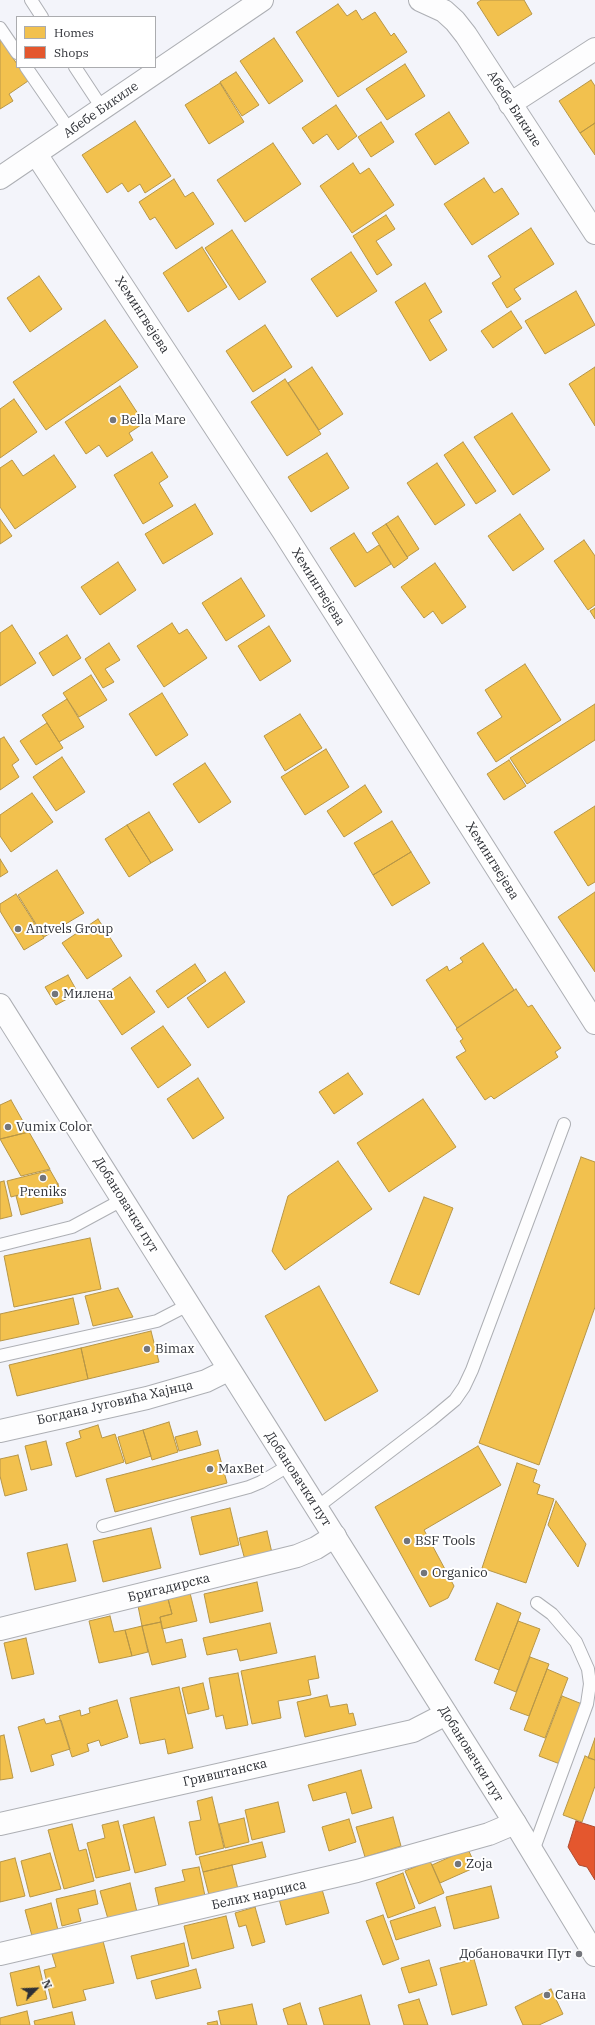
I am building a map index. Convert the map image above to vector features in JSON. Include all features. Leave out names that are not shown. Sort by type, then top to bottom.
[{"type":"street","name":"Абебе Бикиле","points":[[0,178],[262,0]]},
{"type":"street","name":"Абебе Бикиле","points":[[420,0],[444,11],[455,21],[595,233]]},
{"type":"street","points":[[510,104],[595,49]]},
{"type":"street","name":"Хемингвејева","points":[[36,154],[283,531],[595,1023]]},
{"type":"street","name":"Добановачки пут","points":[[0,1005],[228,1370],[335,1536],[533,1851],[595,1955]]},
{"type":"street","name":"Богдана Југовића Хајнца","points":[[0,1431],[147,1398],[206,1381],[228,1370]]},
{"type":"street","name":"Бригадирска","points":[[0,1630],[297,1556],[316,1548],[335,1536]]},
{"type":"street","name":"Гривштанска","points":[[0,1824],[413,1731],[446,1714]]},
{"type":"street","name":"Белих нарциса","points":[[0,1954],[357,1871],[489,1834],[515,1823]]},
{"type":"lane","points":[[31,0],[41,16]]},
{"type":"lane","points":[[0,28],[16,52]]},
{"type":"lane","points":[[27,68],[70,131]]},
{"type":"lane","points":[[76,68],[102,108]]},
{"type":"lane","points":[[316,1508],[431,1420],[455,1400],[464,1387],[472,1370],[564,1124]]},
{"type":"lane","points":[[0,1245],[72,1227],[122,1200]]},
{"type":"lane","points":[[0,1356],[157,1321],[188,1305]]},
{"type":"lane","points":[[103,1526],[249,1487],[290,1466]]},
{"type":"lane","points":[[533,1851],[587,1704],[590,1684],[588,1669],[576,1642],[552,1614],[536,1603]]},
{"type":"building: Homes","points":[[481,0],[524,0],[532,14],[498,36],[477,3]]},
{"type":"building: Homes","points":[[338,4],[347,16],[356,10],[362,20],[375,12],[391,36],[394,33],[407,52],[338,97],[296,32]]},
{"type":"building: Homes","points":[[274,38],[303,81],[269,104],[240,61]]},
{"type":"building: Homes","points":[[0,39],[16,63],[16,68],[20,68],[28,81],[9,94],[13,101],[0,109]]},
{"type":"building: Homes","points":[[405,64],[425,96],[387,120],[366,89]]},
{"type":"building: Homes","points":[[236,72],[259,105],[242,116],[220,82]]},
{"type":"building: Homes","points":[[591,80],[595,86],[595,123],[580,133],[559,101]]},
{"type":"building: Homes","points":[[220,83],[244,122],[209,144],[185,105]]},
{"type":"building: Homes","points":[[336,105],[357,136],[338,150],[327,134],[313,144],[302,128]]},
{"type":"building: Homes","points":[[449,112],[469,143],[435,165],[415,134]]},
{"type":"building: Homes","points":[[135,121],[171,176],[145,193],[140,184],[128,192],[122,183],[107,193],[82,155]]},
{"type":"building: Homes","points":[[381,122],[394,142],[371,157],[358,137]]},
{"type":"building: Homes","points":[[595,123],[595,155],[580,133]]},
{"type":"building: Homes","points":[[273,143],[301,184],[245,222],[217,180]]},
{"type":"building: Homes","points":[[353,163],[360,174],[369,168],[394,205],[352,233],[320,186]]},
{"type":"building: Homes","points":[[484,178],[494,193],[502,188],[519,214],[472,245],[444,204]]},
{"type":"building: Homes","points":[[174,179],[185,197],[193,192],[214,224],[176,249],[155,217],[150,220],[139,202]]},
{"type":"building: Homes","points":[[386,215],[395,229],[376,241],[392,265],[377,275],[353,236]]},
{"type":"building: Homes","points":[[531,228],[554,264],[514,289],[521,299],[507,308],[492,283],[501,277],[488,256]]},
{"type":"building: Homes","points":[[232,230],[266,282],[239,300],[205,248]]},
{"type":"building: Homes","points":[[202,247],[227,287],[188,312],[163,273]]},
{"type":"building: Homes","points":[[351,252],[377,291],[337,317],[311,279]]},
{"type":"building: Homes","points":[[39,276],[62,309],[30,332],[7,298]]},
{"type":"building: Homes","points":[[425,283],[442,312],[429,320],[447,350],[430,361],[395,302]]},
{"type":"building: Homes","points":[[576,291],[595,325],[545,354],[525,321]]},
{"type":"building: Homes","points":[[511,311],[522,328],[493,348],[481,331]]},
{"type":"building: Homes","points":[[105,320],[138,367],[46,430],[13,382]]},
{"type":"building: Homes","points":[[265,325],[292,367],[253,392],[226,351]]},
{"type":"building: Homes","points":[[312,367],[343,414],[319,430],[288,383]]},
{"type":"building: Homes","points":[[595,367],[595,426],[569,384]]},
{"type":"building: Homes","points":[[285,379],[321,434],[287,456],[251,402]]},
{"type":"building: Homes","points":[[120,386],[144,423],[129,433],[133,440],[107,457],[99,445],[86,454],[65,422]]},
{"type":"building: Homes","points":[[14,399],[37,432],[0,458],[0,409]]},
{"type":"building: Homes","points":[[512,413],[550,470],[513,495],[474,437]]},
{"type":"building: Homes","points":[[463,442],[496,491],[476,504],[444,455]]},
{"type":"building: Homes","points":[[152,452],[168,477],[159,483],[173,506],[143,524],[114,475]]},
{"type":"building: Homes","points":[[327,453],[349,488],[311,512],[288,477]]},
{"type":"building: Homes","points":[[54,455],[76,487],[15,529],[0,507],[0,468],[12,460],[23,476]]},
{"type":"building: Homes","points":[[437,463],[465,505],[435,525],[407,483]]},
{"type":"building: Homes","points":[[195,504],[213,534],[163,564],[145,534]]},
{"type":"building: Homes","points":[[520,514],[544,549],[513,571],[488,536]]},
{"type":"building: Homes","points":[[398,516],[419,549],[407,557],[386,524]]},
{"type":"building: Homes","points":[[0,519],[12,536],[0,544]]},
{"type":"building: Homes","points":[[386,524],[408,558],[394,568],[372,533]]},
{"type":"building: Homes","points":[[354,533],[367,553],[379,545],[391,564],[355,587],[330,548]]},
{"type":"building: Homes","points":[[584,540],[595,556],[595,605],[588,610],[554,561]]},
{"type":"building: Homes","points":[[118,562],[136,590],[100,615],[81,587]]},
{"type":"building: Homes","points":[[435,563],[466,607],[442,624],[433,611],[424,618],[401,587]]},
{"type":"building: Homes","points":[[241,578],[265,616],[226,641],[202,603]]},
{"type":"building: Homes","points":[[595,608],[595,619],[590,611]]},
{"type":"building: Homes","points":[[172,623],[179,634],[187,629],[207,658],[164,687],[137,646]]},
{"type":"building: Homes","points":[[12,625],[36,663],[0,686],[0,633]]},
{"type":"building: Homes","points":[[269,626],[291,661],[260,681],[238,646]]},
{"type":"building: Homes","points":[[67,635],[81,658],[53,676],[39,653]]},
{"type":"building: Homes","points":[[109,643],[120,660],[105,669],[114,682],[103,688],[85,659]]},
{"type":"building: Homes","points":[[525,664],[561,720],[496,762],[477,733],[502,717],[485,690]]},
{"type":"building: Homes","points":[[91,675],[107,700],[79,717],[63,693]]},
{"type":"building: Homes","points":[[162,693],[188,735],[156,756],[129,714]]},
{"type":"building: Homes","points":[[67,699],[84,727],[59,742],[42,715]]},
{"type":"building: Homes","points":[[595,704],[595,740],[527,784],[510,758]]},
{"type":"building: Homes","points":[[300,714],[322,748],[285,771],[264,736]]},
{"type":"building: Homes","points":[[47,723],[63,748],[36,765],[20,741]]},
{"type":"building: Homes","points":[[4,737],[19,760],[12,765],[19,777],[0,790],[0,739]]},
{"type":"building: Homes","points":[[326,749],[349,787],[305,815],[281,777]]},
{"type":"building: Homes","points":[[62,757],[85,792],[56,811],[33,777]]},
{"type":"building: Homes","points":[[509,760],[526,786],[504,800],[487,774]]},
{"type":"building: Homes","points":[[205,763],[231,802],[199,823],[173,784]]},
{"type":"building: Homes","points":[[365,785],[382,812],[344,837],[327,811]]},
{"type":"building: Homes","points":[[32,793],[53,822],[11,852],[0,836],[0,815]]},
{"type":"building: Homes","points":[[595,806],[595,882],[588,886],[554,832]]},
{"type":"building: Homes","points":[[149,812],[173,850],[151,863],[127,825]]},
{"type":"building: Homes","points":[[392,821],[411,852],[373,875],[354,843]]},
{"type":"building: Homes","points":[[127,825],[151,863],[129,877],[105,839]]},
{"type":"building: Homes","points":[[411,852],[430,883],[392,906],[373,875]]},
{"type":"building: Homes","points":[[0,859],[8,872],[0,877]]},
{"type":"building: Homes","points":[[57,870],[84,913],[44,937],[18,895]]},
{"type":"building: Homes","points":[[595,892],[595,972],[558,917]]},
{"type":"building: Homes","points":[[16,894],[44,938],[24,950],[0,911],[0,904]]},
{"type":"building: Homes","points":[[98,919],[122,956],[87,979],[62,943]]},
{"type":"building: Homes","points":[[483,943],[514,990],[457,1028],[426,980],[447,966],[449,971],[463,962],[460,958]]},
{"type":"building: Homes","points":[[195,964],[206,981],[168,1008],[156,991]]},
{"type":"building: Homes","points":[[225,972],[245,1002],[208,1028],[187,998]]},
{"type":"building: Homes","points":[[68,975],[78,993],[56,1005],[45,987]]},
{"type":"building: Homes","points":[[130,977],[155,1012],[122,1035],[98,999]]},
{"type":"building: Homes","points":[[516,989],[528,1007],[532,1005],[561,1048],[555,1052],[558,1057],[494,1099],[491,1096],[485,1100],[456,1057],[466,1051],[460,1041],[463,1039],[456,1029]]},
{"type":"building: Homes","points":[[163,1026],[191,1065],[158,1088],[131,1048]]},
{"type":"building: Homes","points":[[348,1073],[363,1094],[334,1114],[319,1092]]},
{"type":"building: Homes","points":[[198,1078],[224,1118],[193,1139],[167,1099]]},
{"type":"building: Homes","points":[[423,1099],[456,1147],[389,1192],[357,1143]]},
{"type":"building: Homes","points":[[11,1100],[29,1132],[0,1139],[0,1105]]},
{"type":"building: Homes","points":[[29,1132],[50,1169],[21,1176],[0,1139]]},
{"type":"building: Homes","points":[[581,1157],[595,1162],[595,1307],[539,1465],[479,1443]]},
{"type":"building: Homes","points":[[338,1161],[372,1209],[285,1270],[272,1251],[288,1196]]},
{"type":"building: Homes","points":[[50,1170],[58,1184],[11,1197],[7,1181]]},
{"type":"building: Homes","points":[[4,1181],[12,1216],[0,1219],[0,1182]]},
{"type":"building: Homes","points":[[58,1184],[63,1203],[21,1215],[16,1196]]},
{"type":"building: Homes","points":[[424,1197],[453,1208],[419,1295],[390,1283]]},
{"type":"building: Homes","points":[[90,1238],[101,1289],[14,1307],[4,1256]]},
{"type":"building: Homes","points":[[319,1286],[378,1391],[325,1421],[265,1316]]},
{"type":"building: Homes","points":[[118,1288],[133,1317],[93,1326],[85,1296]]},
{"type":"building: Homes","points":[[73,1298],[79,1324],[0,1341],[0,1314]]},
{"type":"building: Homes","points":[[151,1331],[159,1362],[88,1379],[81,1348]]},
{"type":"building: Homes","points":[[81,1348],[88,1379],[17,1396],[9,1365]]},
{"type":"building: Homes","points":[[169,1422],[178,1452],[152,1460],[143,1430]]},
{"type":"building: Homes","points":[[98,1425],[102,1438],[115,1434],[124,1462],[76,1477],[66,1443],[81,1438],[79,1431]]},
{"type":"building: Homes","points":[[143,1430],[151,1456],[126,1464],[118,1437]]},
{"type":"building: Homes","points":[[197,1431],[201,1445],[179,1451],[175,1437]]},
{"type":"building: Homes","points":[[46,1441],[52,1465],[31,1470],[25,1446]]},
{"type":"building: Homes","points":[[478,1446],[501,1485],[424,1530],[454,1586],[448,1598],[430,1607],[375,1507]]},
{"type":"building: Homes","points":[[218,1450],[227,1483],[115,1512],[106,1479]]},
{"type":"building: Homes","points":[[18,1455],[27,1490],[5,1496],[0,1476],[0,1459]]},
{"type":"building: Homes","points":[[517,1463],[537,1470],[533,1482],[540,1485],[537,1494],[554,1499],[526,1583],[482,1568]]},
{"type":"building: Homes","points":[[556,1501],[586,1544],[578,1567],[548,1525]]},
{"type":"building: Homes","points":[[230,1508],[239,1545],[200,1555],[191,1517]]},
{"type":"building: Homes","points":[[151,1528],[161,1568],[103,1582],[93,1541]]},
{"type":"building: Homes","points":[[267,1531],[272,1553],[245,1560],[239,1538]]},
{"type":"building: Homes","points":[[67,1544],[76,1581],[35,1590],[27,1553]]},
{"type":"building: Homes","points":[[257,1582],[263,1611],[210,1623],[204,1594]]},
{"type":"building: Homes","points":[[190,1593],[197,1621],[162,1629],[160,1617],[172,1614],[168,1599]]},
{"type":"building: Homes","points":[[168,1599],[172,1614],[160,1617],[161,1622],[142,1626],[138,1606]]},
{"type":"building: Homes","points":[[497,1603],[521,1613],[499,1670],[475,1660]]},
{"type":"building: Homes","points":[[110,1616],[114,1632],[125,1630],[132,1656],[99,1663],[89,1621]]},
{"type":"building: Homes","points":[[518,1621],[540,1629],[516,1692],[494,1683]]},
{"type":"building: Homes","points":[[161,1622],[166,1643],[182,1639],[186,1657],[152,1665],[142,1626]]},
{"type":"building: Homes","points":[[270,1623],[277,1653],[240,1661],[237,1649],[207,1655],[203,1638]]},
{"type":"building: Homes","points":[[142,1626],[148,1652],[132,1656],[125,1630]]},
{"type":"building: Homes","points":[[26,1638],[34,1674],[12,1679],[4,1643]]},
{"type":"building: Homes","points":[[315,1656],[319,1678],[308,1680],[311,1695],[278,1701],[281,1718],[252,1724],[241,1671]]},
{"type":"building: Homes","points":[[530,1657],[549,1664],[529,1716],[510,1709]]},
{"type":"building: Homes","points":[[547,1669],[568,1678],[545,1738],[524,1730]]},
{"type":"building: Homes","points":[[238,1673],[248,1725],[226,1729],[223,1715],[216,1717],[209,1678]]},
{"type":"building: Homes","points":[[203,1683],[209,1709],[188,1714],[182,1688]]},
{"type":"building: Homes","points":[[179,1687],[193,1748],[168,1754],[165,1739],[140,1744],[130,1698]]},
{"type":"building: Homes","points":[[327,1695],[330,1707],[347,1704],[349,1714],[353,1713],[356,1725],[305,1737],[297,1702]]},
{"type":"building: Homes","points":[[562,1696],[582,1704],[560,1764],[539,1756]]},
{"type":"building: Homes","points":[[117,1700],[128,1737],[101,1746],[99,1740],[87,1744],[89,1751],[72,1757],[59,1716],[80,1710],[81,1716],[90,1713],[89,1708]]},
{"type":"building: Homes","points":[[44,1719],[46,1724],[61,1720],[70,1749],[51,1755],[54,1765],[31,1772],[18,1727]]},
{"type":"building: Homes","points":[[4,1735],[13,1778],[0,1780],[0,1736]]},
{"type":"building: Homes","points":[[595,1738],[595,1760],[588,1758]]},
{"type":"building: Homes","points":[[585,1756],[595,1760],[595,1786],[582,1822],[563,1815]]},
{"type":"building: Homes","points":[[361,1770],[372,1808],[352,1814],[346,1792],[313,1801],[308,1785]]},
{"type":"building: Homes","points":[[212,1797],[224,1848],[196,1855],[189,1822],[201,1820],[197,1801]]},
{"type":"building: Homes","points":[[278,1802],[285,1832],[252,1840],[245,1810]]},
{"type":"building: Homes","points":[[154,1817],[166,1865],[135,1873],[123,1825]]},
{"type":"building: Homes","points":[[393,1817],[401,1846],[365,1857],[356,1827]]},
{"type":"building: Homes","points":[[244,1818],[249,1842],[225,1848],[219,1824]]},
{"type":"building: Homes","points":[[349,1819],[356,1842],[329,1851],[322,1827]]},
{"type":"building: Homes","points":[[118,1821],[130,1870],[96,1878],[87,1843],[105,1838],[102,1825]]},
{"type":"building: Homes","points":[[72,1824],[79,1851],[86,1849],[94,1881],[64,1889],[48,1830]]},
{"type":"building: Homes","points":[[262,1842],[266,1857],[203,1872],[199,1857]]},
{"type":"building: Homes","points":[[468,1849],[476,1867],[440,1883],[432,1865]]},
{"type":"building: Homes","points":[[50,1853],[61,1889],[30,1897],[21,1861]]},
{"type":"building: Homes","points":[[15,1858],[25,1896],[0,1902],[0,1862]]},
{"type":"building: Homes","points":[[430,1861],[444,1893],[419,1904],[405,1871]]},
{"type":"building: Homes","points":[[232,1865],[238,1889],[209,1895],[203,1872]]},
{"type":"building: Homes","points":[[199,1867],[205,1896],[159,1906],[155,1888],[185,1881],[182,1870]]},
{"type":"building: Homes","points":[[403,1873],[415,1908],[388,1918],[376,1883]]},
{"type":"building: Homes","points":[[130,1883],[137,1912],[108,1919],[100,1891]]},
{"type":"building: Homes","points":[[321,1886],[329,1913],[286,1925],[279,1899]]},
{"type":"building: Homes","points":[[491,1886],[499,1918],[454,1929],[446,1897]]},
{"type":"building: Homes","points":[[95,1890],[98,1904],[78,1909],[81,1921],[62,1926],[56,1899]]},
{"type":"building: Homes","points":[[51,1903],[58,1930],[32,1936],[25,1910]]},
{"type":"building: Homes","points":[[255,1907],[265,1942],[252,1946],[246,1925],[239,1927],[235,1913]]},
{"type":"building: Homes","points":[[435,1907],[441,1926],[396,1940],[390,1921]]},
{"type":"building: Homes","points":[[383,1915],[399,1959],[383,1965],[366,1921]]},
{"type":"building: Homes","points":[[226,1916],[234,1948],[192,1959],[184,1926]]},
{"type":"building: Homes","points":[[103,1941],[114,1983],[83,1990],[86,2000],[53,2008],[44,1970],[56,1967],[52,1954]]},
{"type":"building: Homes","points":[[184,1943],[189,1966],[137,1979],[131,1956]]},
{"type":"building: Homes","points":[[474,1959],[487,2005],[452,2015],[440,1968]]},
{"type":"building: Homes","points":[[429,1960],[437,1985],[409,1993],[401,1968]]},
{"type":"building: Homes","points":[[39,1966],[47,1999],[17,2006],[10,1973]]},
{"type":"building: Homes","points":[[196,1969],[201,1988],[156,1999],[151,1981]]},
{"type":"building: Homes","points":[[551,1989],[563,2014],[539,2025],[523,2025],[515,2007]]},
{"type":"building: Homes","points":[[361,1995],[370,2025],[324,2025],[319,2008]]},
{"type":"building: Homes","points":[[419,1999],[428,2025],[404,2025],[398,2005]]},
{"type":"building: Homes","points":[[300,2003],[307,2025],[288,2025],[283,2009]]},
{"type":"building: Homes","points":[[252,2004],[257,2025],[221,2025],[218,2011]]},
{"type":"building: Homes","points":[[27,2011],[30,2025],[0,2025],[0,2018]]},
{"type":"building: Homes","points":[[72,2012],[75,2025],[35,2025],[34,2021]]},
{"type":"building: Homes","points":[[217,2021],[218,2025],[208,2025],[207,2023]]},
{"type":"building: Shops","points":[[576,1821],[595,1827],[595,1880],[587,1867],[579,1865],[568,1847]]},
{"type":"place","name":"Bella Mare","points":[[113,420]]},
{"type":"place","name":"Antvels Group","points":[[18,929]]},
{"type":"place","name":"Милена","points":[[55,994]]},
{"type":"place","name":"Vumix Color","points":[[8,1127]]},
{"type":"place","name":"Preniks","points":[[43,1178]]},
{"type":"place","name":"Bimax","points":[[147,1349]]},
{"type":"place","name":"MaxBet","points":[[210,1469]]},
{"type":"place","name":"BSF Tools","points":[[407,1541]]},
{"type":"place","name":"Organico","points":[[424,1573]]},
{"type":"place","name":"Zoja","points":[[458,1864]]},
{"type":"place","name":"Добановачки Пут","points":[[579,1954]]},
{"type":"place","name":"Сана","points":[[547,1995]]}]
